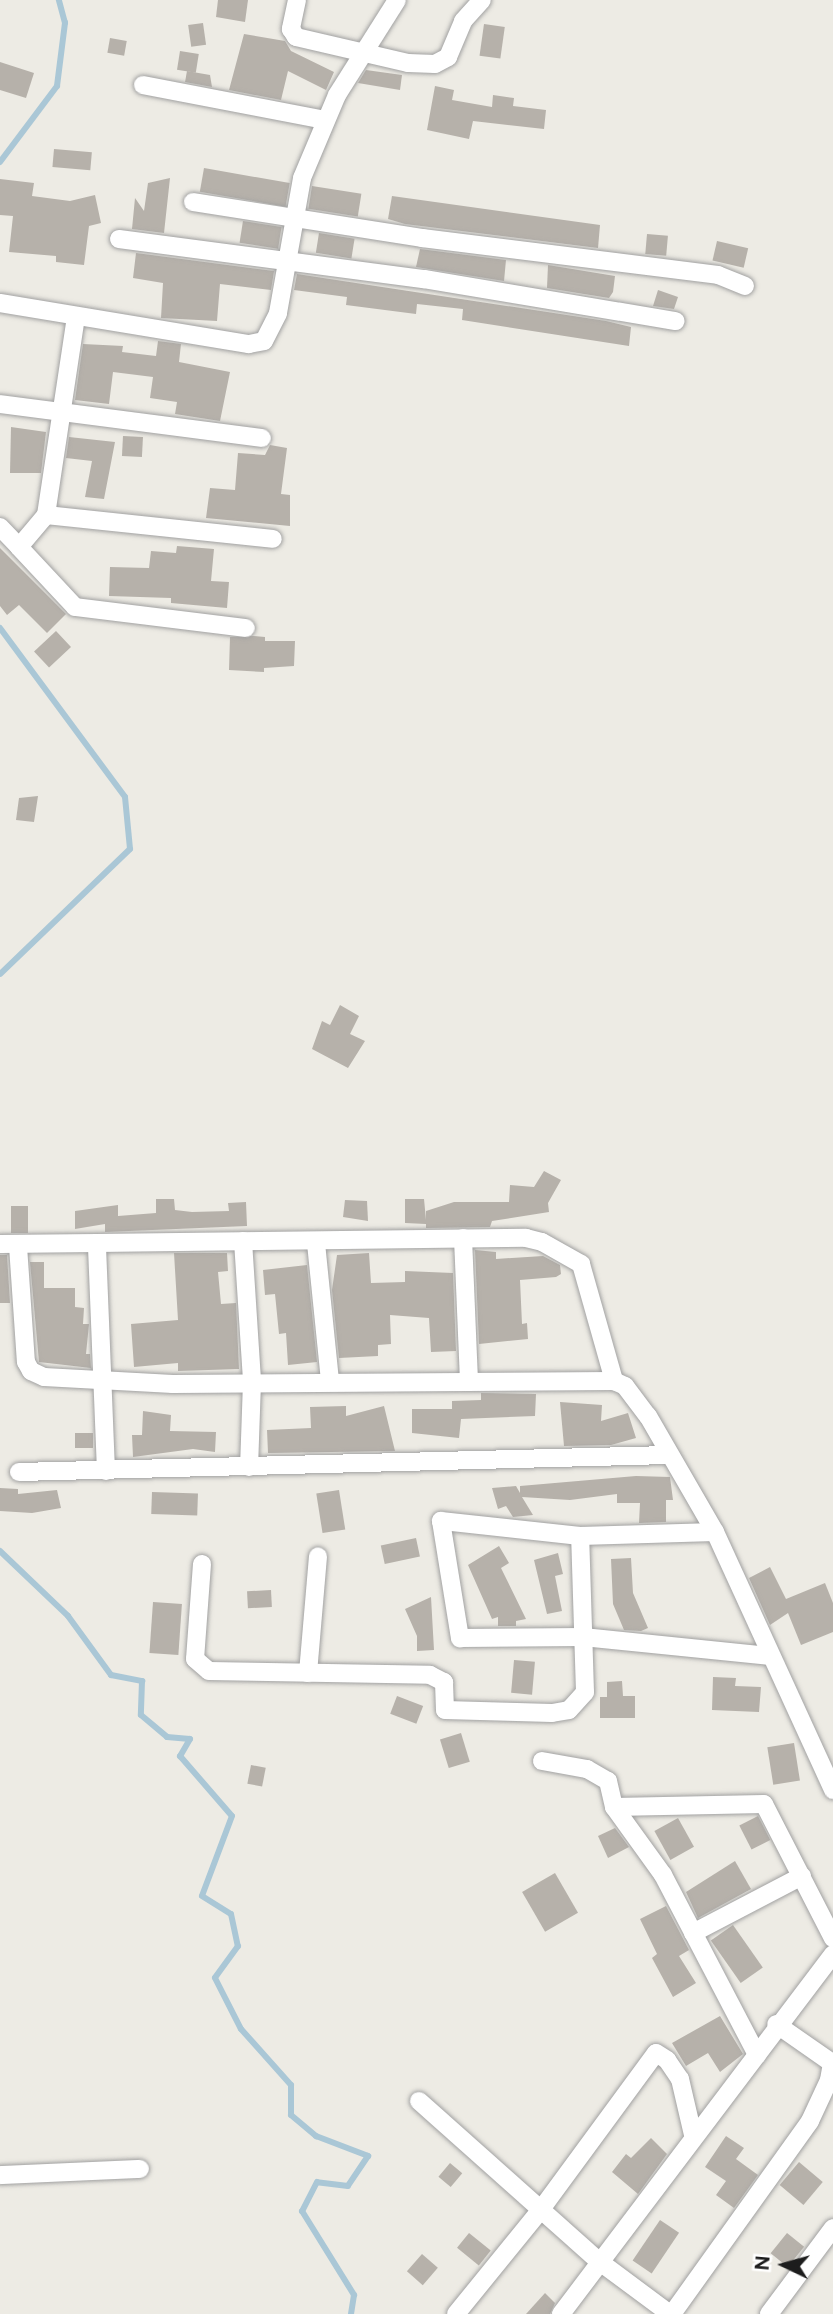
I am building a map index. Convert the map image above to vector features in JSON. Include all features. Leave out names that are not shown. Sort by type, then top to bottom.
[{"type":"street","points":[[297,0],[291,34],[408,62],[442,63],[463,21],[482,0]]},
{"type":"street","points":[[0,303],[76,317],[258,343],[271,333],[288,261],[302,178],[325,120],[362,53],[397,0]]},
{"type":"street","points":[[144,85],[325,120]]},
{"type":"street","points":[[193,202],[295,215],[422,238],[718,275],[745,286]]},
{"type":"street","points":[[119,239],[288,261],[677,321]]},
{"type":"street","points":[[19,547],[46,515],[76,317]]},
{"type":"street","points":[[0,404],[61,409],[262,438]]},
{"type":"street","points":[[46,515],[274,539]]},
{"type":"street","points":[[0,527],[75,607],[246,628]]},
{"type":"street","points":[[463,1238],[469,1379]]},
{"type":"street","points":[[614,1381],[469,1379],[173,1384],[44,1377],[29,1368],[9,1245],[243,1241],[316,1243],[526,1238],[555,1246],[581,1264],[614,1381],[636,1398],[715,1532],[833,1790]]},
{"type":"street","points":[[243,1241],[253,1382],[249,1467]]},
{"type":"street","points":[[97,1243],[106,1471]]},
{"type":"street","points":[[316,1243],[330,1381]]},
{"type":"street","points":[[19,1472],[668,1455]]},
{"type":"street","points":[[715,1532],[580,1536],[442,1521],[460,1638],[583,1637],[771,1656]]},
{"type":"street","points":[[202,1564],[195,1658],[209,1671],[430,1675],[444,1682],[445,1710],[552,1713],[569,1710],[585,1692],[580,1536]]},
{"type":"street","points":[[308,1673],[318,1556]]},
{"type":"street","points":[[542,1761],[598,1774],[608,1781],[614,1807],[663,1875],[757,2056]]},
{"type":"street","points":[[614,1807],[764,1804],[833,1938]]},
{"type":"street","points":[[693,1933],[802,1876]]},
{"type":"street","points":[[561,2314],[693,2135],[757,2056],[776,2024],[833,1954]]},
{"type":"street","points":[[419,2101],[600,2262],[671,2314],[810,2121],[829,2080],[832,2063],[776,2024]]},
{"type":"street","points":[[456,2314],[542,2208],[656,2053],[667,2060],[680,2079],[693,2135]]},
{"type":"street","points":[[0,2175],[139,2169]]},
{"type":"street","points":[[768,2314],[833,2228]]},
{"type":"building","points":[[218,0],[248,0],[245,22],[216,17]]},
{"type":"building","points":[[203,23],[206,45],[191,47],[188,25]]},
{"type":"building","points":[[484,24],[505,27],[500,59],[480,56]]},
{"type":"building","points":[[244,34],[285,41],[291,51],[334,72],[326,90],[288,71],[281,100],[229,90]]},
{"type":"building","points":[[110,38],[127,41],[124,56],[107,53]]},
{"type":"building","points":[[180,51],[199,54],[196,73],[177,70]]},
{"type":"building","points":[[0,62],[34,73],[26,98],[0,90]]},
{"type":"building","points":[[366,70],[402,75],[400,90],[358,83]]},
{"type":"building","points":[[187,71],[210,75],[212,87],[185,82]]},
{"type":"building","points":[[435,86],[454,90],[452,100],[492,107],[493,95],[514,98],[513,106],[546,110],[544,129],[473,121],[469,139],[427,130]]},
{"type":"building","points":[[54,149],[92,152],[90,170],[52,167]]},
{"type":"building","points":[[204,168],[290,183],[286,207],[200,192]]},
{"type":"building","points":[[170,178],[164,233],[132,229],[135,198],[144,211],[148,183]]},
{"type":"building","points":[[0,179],[34,183],[32,196],[70,201],[95,195],[101,223],[89,226],[84,265],[56,262],[56,256],[9,252],[13,216],[0,215]]},
{"type":"building","points":[[312,186],[361,194],[358,217],[308,209]]},
{"type":"building","points":[[392,196],[600,225],[598,248],[405,224],[388,219]]},
{"type":"building","points":[[243,221],[282,227],[278,249],[240,243]]},
{"type":"building","points":[[319,233],[355,239],[351,258],[316,253]]},
{"type":"building","points":[[647,234],[668,236],[666,256],[645,254]]},
{"type":"building","points":[[717,241],[748,248],[744,268],[713,260]]},
{"type":"building","points":[[420,249],[506,260],[504,281],[416,267]]},
{"type":"building","points":[[136,253],[274,271],[271,290],[220,284],[217,321],[161,318],[163,283],[133,278]]},
{"type":"building","points":[[548,265],[615,276],[613,292],[609,298],[547,288]]},
{"type":"building","points":[[297,274],[606,321],[631,327],[629,346],[462,320],[463,309],[417,304],[416,314],[346,305],[347,297],[294,290]]},
{"type":"building","points":[[658,290],[678,297],[674,309],[653,306]]},
{"type":"building","points":[[158,341],[181,344],[179,362],[230,372],[220,421],[175,414],[177,402],[150,398],[153,377],[113,372],[109,404],[75,400],[83,344],[123,346],[122,352],[156,356]]},
{"type":"building","points":[[11,427],[46,432],[41,473],[10,473]]},
{"type":"building","points":[[123,436],[143,437],[142,457],[122,456]]},
{"type":"building","points":[[69,437],[115,442],[104,499],[85,497],[92,461],[66,458]]},
{"type":"building","points":[[270,445],[287,448],[281,494],[290,495],[290,526],[206,518],[210,488],[235,490],[238,453],[265,455]]},
{"type":"building","points":[[177,546],[214,549],[211,581],[229,582],[227,608],[171,603],[171,598],[109,596],[110,567],[149,568],[151,551],[176,553]]},
{"type":"building","points":[[0,548],[66,614],[47,633],[19,605],[7,615],[0,606]]},
{"type":"building","points":[[56,631],[71,647],[49,668],[34,651]]},
{"type":"building","points":[[230,637],[265,637],[265,641],[295,641],[294,666],[264,668],[264,672],[229,670]]},
{"type":"building","points":[[38,796],[34,822],[16,820],[19,798]]},
{"type":"building","points":[[340,1005],[359,1016],[350,1034],[365,1041],[348,1068],[312,1049],[322,1021],[330,1025]]},
{"type":"building","points":[[544,1171],[561,1180],[548,1203],[549,1212],[492,1221],[490,1227],[426,1228],[426,1224],[405,1223],[405,1199],[424,1199],[426,1220],[426,1211],[454,1202],[509,1202],[510,1185],[534,1187]]},
{"type":"building","points":[[156,1199],[174,1199],[175,1210],[192,1212],[229,1211],[228,1203],[246,1202],[247,1226],[105,1232],[105,1224],[75,1229],[75,1211],[118,1205],[118,1216],[156,1213]]},
{"type":"building","points":[[345,1200],[367,1201],[368,1221],[343,1217]]},
{"type":"building","points":[[11,1206],[28,1206],[28,1233],[11,1233]]},
{"type":"building","points":[[475,1250],[496,1252],[496,1259],[543,1256],[560,1265],[561,1274],[556,1277],[520,1280],[522,1324],[527,1323],[528,1339],[479,1344]]},
{"type":"building","points":[[174,1253],[227,1253],[228,1271],[218,1272],[221,1304],[236,1303],[239,1369],[178,1371],[178,1363],[134,1367],[131,1324],[178,1320]]},
{"type":"building","points":[[369,1253],[371,1283],[405,1282],[405,1271],[453,1273],[456,1351],[431,1352],[429,1318],[390,1315],[391,1344],[378,1345],[378,1356],[339,1358],[332,1290],[337,1255]]},
{"type":"building","points":[[0,1255],[7,1255],[10,1303],[0,1303]]},
{"type":"building","points":[[30,1262],[44,1262],[44,1288],[75,1288],[75,1307],[84,1308],[83,1324],[89,1324],[86,1354],[90,1354],[91,1368],[39,1362]]},
{"type":"building","points":[[307,1265],[317,1362],[288,1365],[286,1333],[279,1334],[275,1294],[265,1295],[263,1270]]},
{"type":"building","points":[[481,1393],[536,1394],[535,1416],[461,1419],[459,1438],[412,1433],[412,1409],[452,1409],[452,1401],[481,1400]]},
{"type":"building","points":[[560,1402],[602,1405],[601,1421],[628,1413],[636,1438],[611,1445],[564,1446]]},
{"type":"building","points":[[346,1406],[346,1416],[384,1406],[395,1451],[268,1453],[267,1430],[311,1428],[310,1407]]},
{"type":"building","points":[[143,1411],[171,1415],[170,1431],[216,1432],[215,1452],[193,1449],[133,1457],[132,1435],[142,1435]]},
{"type":"building","points":[[75,1433],[93,1433],[93,1448],[75,1448]]},
{"type":"building","points":[[636,1476],[670,1477],[673,1500],[666,1500],[666,1522],[639,1523],[640,1503],[617,1503],[617,1494],[570,1500],[522,1497],[533,1515],[513,1517],[506,1506],[498,1509],[492,1488],[516,1486],[520,1493],[520,1486]]},
{"type":"building","points":[[0,1488],[18,1489],[18,1494],[57,1490],[61,1508],[32,1513],[0,1511]]},
{"type":"building","points":[[339,1490],[345,1530],[323,1533],[316,1494]]},
{"type":"building","points":[[152,1492],[198,1494],[197,1516],[151,1514]]},
{"type":"building","points":[[416,1538],[420,1557],[385,1564],[381,1545]]},
{"type":"building","points":[[499,1546],[509,1563],[501,1568],[526,1619],[516,1621],[516,1626],[498,1626],[498,1617],[492,1619],[468,1565]]},
{"type":"building","points":[[558,1553],[563,1574],[555,1576],[562,1611],[547,1614],[534,1560]]},
{"type":"building","points":[[631,1558],[633,1593],[648,1628],[641,1631],[624,1630],[613,1604],[611,1559]]},
{"type":"building","points":[[770,1567],[786,1599],[825,1583],[833,1603],[833,1632],[801,1645],[788,1613],[770,1625],[749,1578]]},
{"type":"building","points":[[271,1590],[272,1607],[248,1608],[247,1591]]},
{"type":"building","points":[[431,1597],[434,1650],[417,1651],[417,1636],[405,1609]]},
{"type":"building","points":[[153,1602],[182,1604],[178,1655],[149,1653]]},
{"type":"building","points":[[514,1660],[535,1662],[532,1695],[511,1693]]},
{"type":"building","points":[[713,1677],[736,1678],[735,1686],[761,1687],[759,1712],[712,1710]]},
{"type":"building","points":[[622,1681],[623,1696],[635,1696],[635,1718],[600,1718],[600,1697],[607,1697],[607,1682]]},
{"type":"building","points":[[397,1696],[423,1706],[416,1724],[390,1714]]},
{"type":"building","points":[[461,1733],[470,1762],[449,1768],[440,1739]]},
{"type":"building","points":[[794,1743],[800,1781],[773,1785],[767,1747]]},
{"type":"building","points":[[251,1765],[266,1768],[262,1787],[247,1784]]},
{"type":"building","points":[[758,1816],[770,1840],[752,1850],[739,1826]]},
{"type":"building","points":[[678,1818],[694,1847],[670,1860],[654,1831]]},
{"type":"building","points":[[615,1828],[629,1847],[608,1858],[598,1836]]},
{"type":"building","points":[[735,1861],[751,1889],[698,1918],[686,1892]]},
{"type":"building","points":[[555,1873],[578,1913],[545,1932],[522,1892]]},
{"type":"building","points":[[666,1906],[689,1950],[679,1956],[696,1983],[673,1997],[652,1958],[657,1954],[640,1919]]},
{"type":"building","points":[[733,1925],[763,1968],[741,1983],[711,1940]]},
{"type":"building","points":[[720,2016],[743,2054],[720,2072],[708,2053],[686,2066],[672,2043]]},
{"type":"building","points":[[726,2136],[744,2148],[736,2159],[758,2175],[734,2208],[716,2195],[726,2181],[705,2167]]},
{"type":"building","points":[[651,2138],[667,2154],[638,2194],[612,2172],[626,2154],[631,2158]]},
{"type":"building","points":[[799,2162],[823,2182],[803,2205],[780,2185]]},
{"type":"building","points":[[450,2163],[462,2173],[451,2187],[438,2177]]},
{"type":"building","points":[[660,2220],[679,2233],[652,2273],[633,2261]]},
{"type":"building","points":[[469,2233],[491,2251],[479,2265],[457,2248]]},
{"type":"building","points":[[787,2233],[804,2247],[788,2267],[771,2253]]},
{"type":"building","points":[[422,2254],[438,2268],[423,2285],[407,2271]]},
{"type":"building","points":[[545,2293],[555,2303],[550,2314],[526,2314]]},
{"type":"waterway","points":[[0,162],[57,86],[65,23],[59,0]]},
{"type":"waterway","points":[[0,628],[125,797],[130,849],[0,974]]},
{"type":"waterway","points":[[0,1551],[68,1616],[111,1675],[142,1681],[141,1715],[167,1737],[190,1739],[180,1756],[232,1816],[202,1896],[231,1914],[238,1946],[215,1978],[241,2029],[291,2085],[291,2115],[316,2136],[368,2156],[348,2186],[317,2182],[302,2211],[354,2295],[351,2314]]}]
